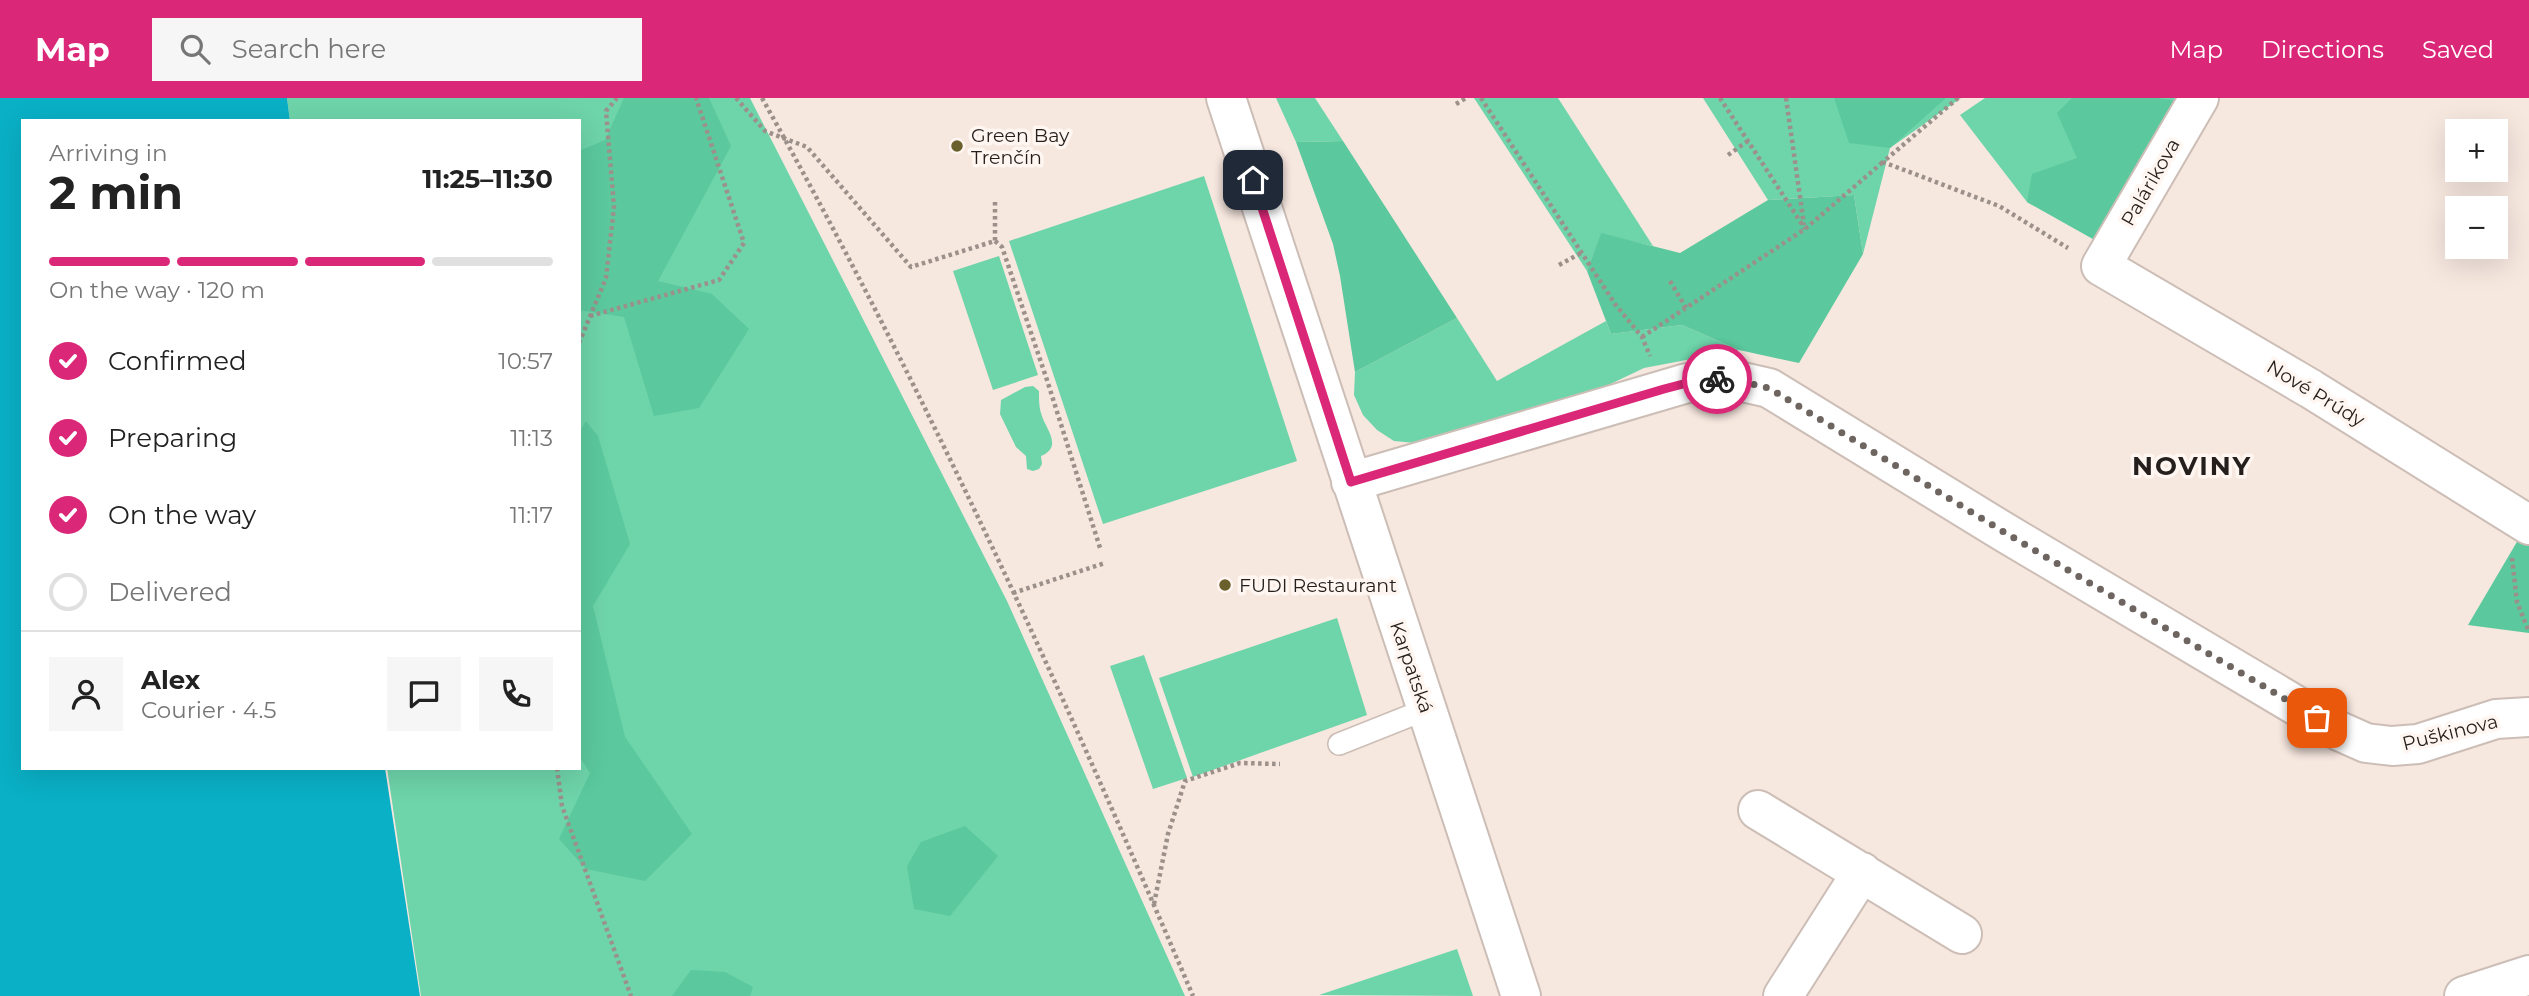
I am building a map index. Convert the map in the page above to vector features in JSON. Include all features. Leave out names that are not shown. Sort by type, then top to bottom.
[{"type":"street","name":"Karpatská","points":[[1226,98],[1521,996]]},
{"type":"street","name":"Palárikova","points":[[2101,266],[2199,98]]},
{"type":"street","name":"Nové Prúdy","points":[[2101,266],[2311,389],[2520,524]]},
{"type":"street","name":"Puškinova","points":[[1351,482],[1664,389],[1725,378],[1769,388],[2004,532],[2339,731],[2366,743],[2392,746],[2418,744],[2496,719],[2529,718]]},
{"type":"street","points":[[1758,810],[1962,933]]},
{"type":"street","points":[[1783,996],[1862,872]]},
{"type":"street","points":[[2464,996],[2529,975]]},
{"type":"lane","points":[[1339,744],[1427,709]]},
{"type":"path","points":[[581,339],[606,278],[614,208],[606,111],[617,98]]},
{"type":"path","points":[[590,316],[719,280],[744,243],[696,98]]},
{"type":"path","points":[[736,98],[765,131],[807,147],[911,267],[996,242]]},
{"type":"path","points":[[762,98],[915,389],[1013,593],[1193,996]]},
{"type":"path","points":[[1456,104],[1466,98]]},
{"type":"path","points":[[1481,98],[1615,304],[1642,337],[1664,389]]},
{"type":"path","points":[[1720,98],[1805,229]]},
{"type":"path","points":[[1786,98],[1805,229]]},
{"type":"path","points":[[1642,337],[1805,229],[1958,98]]},
{"type":"path","points":[[1728,155],[1748,141]]},
{"type":"path","points":[[1883,162],[1999,206],[2101,266]]},
{"type":"path","points":[[995,199],[996,242],[1002,247],[1101,551]]},
{"type":"path","points":[[1559,265],[1581,253]]},
{"type":"path","points":[[1670,281],[1686,308]]},
{"type":"path","points":[[2520,524],[2517,602],[2529,632]]},
{"type":"path","points":[[1013,593],[1105,563]]},
{"type":"path","points":[[1154,905],[1168,834],[1185,781],[1240,763],[1280,764]]},
{"type":"path","points":[[557,770],[562,806],[631,996]]},
{"type":"green space","points":[[287,98],[750,98],[1007,601],[1185,996],[421,996],[387,770],[581,770],[581,119],[290,119]]},
{"type":"green space","points":[[624,98],[709,98],[731,146],[658,281],[712,294],[749,329],[699,408],[654,416],[624,317],[581,310],[581,150],[605,140]]},
{"type":"green space","points":[[1276,98],[1315,98],[1343,141],[1296,142]]},
{"type":"green space","points":[[1474,98],[1558,98],[1653,246],[1601,234],[1587,271]]},
{"type":"green space","points":[[1703,98],[1961,98],[1890,148],[1863,254],[1854,195],[1768,200]]},
{"type":"green space","points":[[1834,98],[1946,98],[1890,148],[1849,143]]},
{"type":"green space","points":[[1985,98],[2184,98],[2102,244],[2027,202],[1960,115]]},
{"type":"green space","points":[[2072,98],[2157,98],[2182,102],[2102,244],[2027,202],[2032,174],[2077,158],[2057,113]]},
{"type":"green space","points":[[1343,141],[1457,318],[1355,372],[1333,244],[1296,142]]},
{"type":"green space","points":[[1204,176],[1297,461],[1103,524],[1009,241]]},
{"type":"green space","points":[[1854,195],[1863,254],[1799,363],[1739,350],[1682,325],[1611,334],[1587,271],[1601,233],[1680,253],[1768,200]]},
{"type":"green space","points":[[999,256],[1038,375],[993,390],[953,271]]},
{"type":"green space","points":[[1457,318],[1497,381],[1606,321],[1611,334],[1682,325],[1739,350],[1644,368],[1579,399],[1415,443],[1394,441],[1377,430],[1363,415],[1354,395],[1355,372]]},
{"type":"green space","points":[[1033,386],[1039,391],[1040,411],[1052,442],[1048,452],[1041,456],[1042,464],[1039,469],[1033,471],[1027,469],[1026,456],[1016,447],[1000,414],[1001,400],[1025,387]]},
{"type":"green space","points":[[586,421],[598,436],[630,544],[593,606],[625,737],[692,834],[645,881],[586,869],[559,839],[590,773],[581,759],[581,430]]},
{"type":"green space","points":[[2521,535],[2529,540],[2529,633],[2468,625]]},
{"type":"green space","points":[[1337,618],[1367,715],[1193,777],[1159,678]]},
{"type":"green space","points":[[1144,655],[1187,778],[1153,789],[1110,666]]},
{"type":"green space","points":[[965,826],[998,856],[950,916],[914,909],[907,866],[921,842]]},
{"type":"green space","points":[[1457,949],[1473,996],[1319,995]]},
{"type":"green space","points":[[691,970],[725,972],[753,987],[750,996],[672,996]]},
{"type":"water","points":[[0,98],[287,98],[290,119],[21,119],[21,770],[385,770],[420,996],[0,996]]},
{"type":"way so far","points":[[1717,379],[1725,378],[1769,388],[2004,532],[2317,718]]},
{"type":"place","name":"Green Bay Trenčín","points":[[957,146]]},
{"type":"place","name":"FUDI Restaurant","points":[[1225,585]]},
{"type":"district","name":"NOVINY","points":[[2192,466]]},
{"type":"route","points":[[1253,180],[1351,482],[1664,389],[1717,379]]}]
